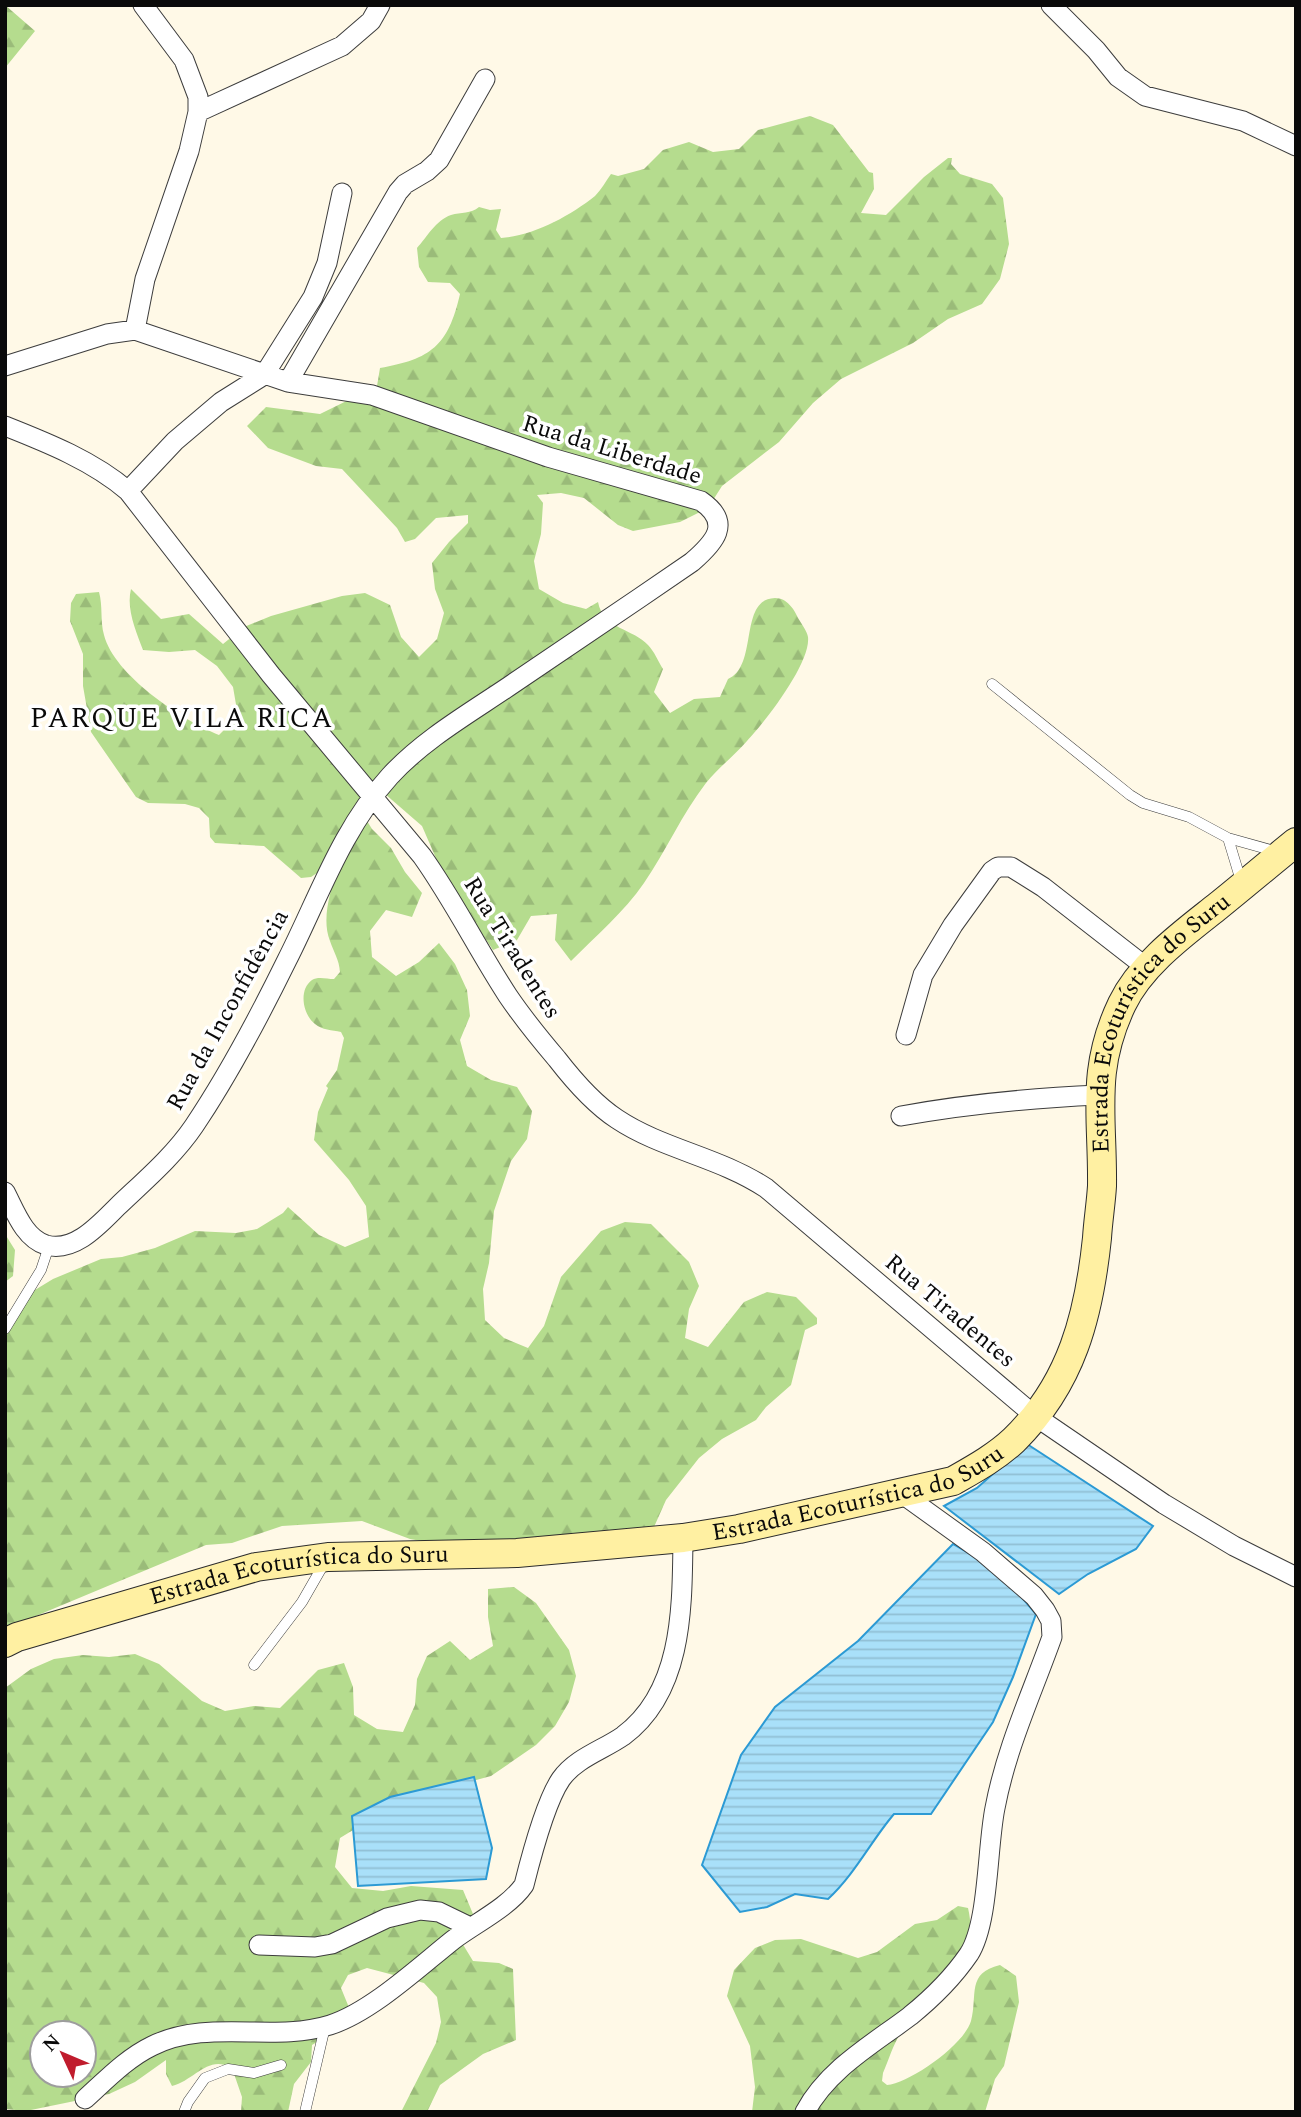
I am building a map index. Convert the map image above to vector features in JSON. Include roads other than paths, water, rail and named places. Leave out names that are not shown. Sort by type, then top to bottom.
[{"type":"main road","name":"Estrada Ecoturística do Suru","points":[[5,1643],[30,1633],[256,1567],[328,1557],[517,1553],[683,1538],[740,1529],[953,1481],[985,1463],[1014,1440],[1035,1416],[1063,1373],[1079,1339],[1092,1285],[1102,1186],[1099,1095],[1101,1063],[1109,1032],[1124,1000],[1147,968],[1187,931],[1289,848]]},
{"type":"street","points":[[5,366],[107,334],[135,330],[145,279],[189,151],[198,112],[198,97],[184,60],[143,5]]},
{"type":"street","points":[[198,112],[342,46],[371,21],[380,5]]},
{"type":"street","points":[[1051,5],[1096,50],[1118,77],[1145,96],[1243,121],[1296,146]]},
{"type":"street","points":[[288,382],[398,192],[404,184],[439,160],[485,79]]},
{"type":"street","points":[[128,491],[155,460],[221,402],[264,375],[313,297],[327,263],[342,192]]},
{"type":"street","name":"Rua da Liberdade","points":[[135,330],[288,382],[372,395],[548,457],[701,502],[714,512],[718,521],[716,538],[692,562],[438,736],[392,774],[372,797]]},
{"type":"street","name":"Rua Tiradentes","points":[[5,426],[78,458],[112,477],[128,491],[271,675],[407,837],[441,882],[508,996],[564,1068],[595,1101],[615,1118],[634,1129],[731,1167],[766,1188],[1035,1416],[1164,1504],[1234,1546],[1296,1577]]},
{"type":"street","name":"Rua da Inconfidência","points":[[49,1246],[64,1246],[75,1242],[101,1223],[162,1164],[192,1128],[255,1023],[289,958],[321,884],[360,813],[372,797]]},
{"type":"street","points":[[906,1034],[923,975],[933,955],[992,871],[998,867],[1011,867],[1043,887],[1147,968]]},
{"type":"street","points":[[901,1116],[985,1102],[1099,1095]]},
{"type":"street","points":[[5,1192],[29,1235],[49,1246]]},
{"type":"street","points":[[805,2112],[814,2095],[827,2081],[913,2013],[954,1972],[976,1941],[995,1806],[1017,1732],[1052,1637],[1051,1621],[1034,1597],[983,1552],[901,1493]]},
{"type":"street","points":[[85,2099],[124,2064],[151,2046],[180,2035],[208,2032],[284,2034],[325,2026],[354,2015],[514,1897],[524,1885],[559,1781],[567,1771],[622,1737],[639,1723],[658,1694],[674,1653],[682,1615],[683,1538]]},
{"type":"street","points":[[259,1945],[315,1947],[332,1944],[387,1918],[421,1910],[439,1912],[470,1927]]},
{"type":"lane","points":[[992,684],[1143,803],[1189,817],[1228,838],[1289,848]]},
{"type":"lane","points":[[1228,838],[1243,886]]},
{"type":"lane","points":[[5,1329],[41,1270],[49,1246]]},
{"type":"lane","points":[[254,1665],[302,1602],[328,1557]]},
{"type":"lane","points":[[305,2112],[325,2026]]},
{"type":"lane","points":[[184,2112],[205,2078],[228,2069],[254,2073],[281,2065]]},
{"type":"water","points":[[1027,1444],[1153,1526],[1136,1549],[1088,1574],[1059,1594],[944,1506],[977,1488]]},
{"type":"water","points":[[953,1544],[999,1571],[1036,1614],[993,1722],[931,1814],[894,1814],[828,1899],[795,1894],[767,1907],[740,1912],[702,1865],[741,1755],[775,1707],[858,1641]]},
{"type":"water","points":[[474,1777],[492,1848],[486,1879],[358,1886],[352,1816],[390,1797]]},
{"type":"district","name":"PARQUE VILA RICA","points":[[182,718]]}]
